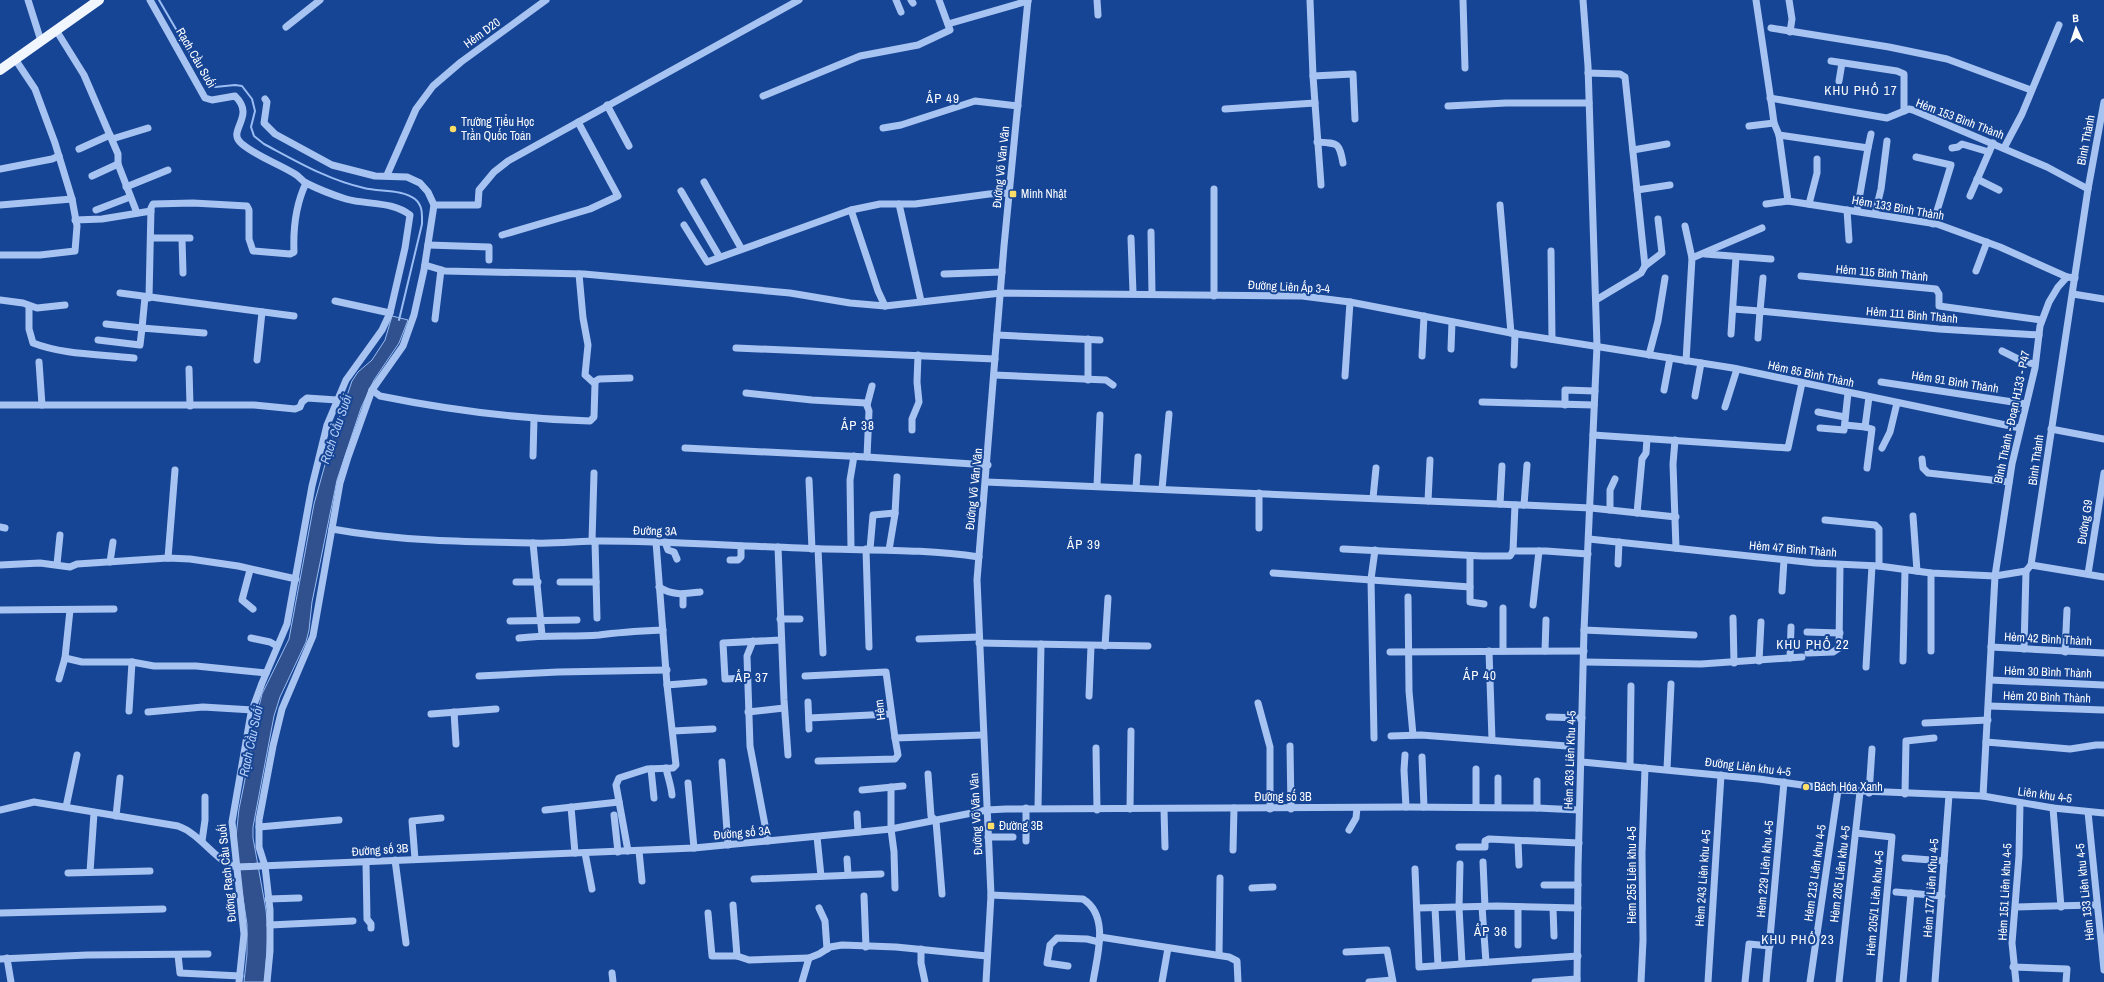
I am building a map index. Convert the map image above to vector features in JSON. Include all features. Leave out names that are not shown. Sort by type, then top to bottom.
[{"type":"main road","points":[[0,70],[99,0]]},
{"type":"street","points":[[28,0],[41,41]]},
{"type":"street","name":"Rạch Cầu Suối","points":[[150,0],[206,98],[212,100],[235,96],[242,103],[243,116],[236,131],[240,143],[295,174],[306,183],[346,199],[377,201],[405,210],[410,215],[405,248],[390,313],[382,330],[346,380],[327,426],[312,486],[296,579]]},
{"type":"street","points":[[286,28],[320,0]]},
{"type":"street","name":"Hẻm D20","points":[[387,175],[416,109],[433,86],[461,62],[546,0]]},
{"type":"street","points":[[434,205],[478,205],[478,191],[498,169],[524,151],[799,0]]},
{"type":"street","points":[[896,0],[901,12]]},
{"type":"street","points":[[764,96],[860,56],[929,41],[950,30],[939,0]]},
{"type":"street","points":[[1097,0],[1098,15]]},
{"type":"street","points":[[1310,0],[1313,76],[1321,185]]},
{"type":"street","points":[[1463,0],[1465,68]]},
{"type":"street","name":"Hẻm 263 Liên Khu 4-5","points":[[1577,981],[1579,810],[1582,762],[1584,630],[1591,508],[1597,346],[1588,73],[1583,0]]},
{"type":"street","points":[[1756,0],[1774,123],[1779,135],[1788,202]]},
{"type":"street","points":[[1789,0],[1792,19],[1790,32]]},
{"type":"street","points":[[948,24],[1028,1]]},
{"type":"street","name":"Đường Võ Văn Vân","points":[[986,982],[991,895],[979,640],[979,557],[988,465],[1002,272],[1028,1]]},
{"type":"street","points":[[2004,148],[2022,114],[2059,24]]},
{"type":"street","points":[[1771,28],[1890,47],[1947,59],[2031,90]]},
{"type":"street","points":[[56,30],[84,75],[118,154],[118,164],[137,212]]},
{"type":"street","points":[[0,255],[40,255],[75,250],[75,220],[72,199],[59,156],[35,89],[15,59]]},
{"type":"street","points":[[1831,61],[1896,71],[1904,74],[1904,111]]},
{"type":"street","points":[[1839,81],[1842,63]]},
{"type":"street","points":[[1588,73],[1620,74],[1625,77],[1634,150],[1645,266]]},
{"type":"street","points":[[1313,76],[1353,74],[1355,119]]},
{"type":"street","name":"Hẻm 153 Bình Thành","points":[[1770,98],[1887,118],[1904,111],[1913,110],[2047,167],[2088,189]]},
{"type":"street","points":[[265,99],[267,102],[264,123],[275,134],[332,166],[377,177],[387,175],[407,177],[420,183],[428,192],[434,205],[425,265],[414,315],[403,346],[372,390],[340,483],[314,631],[282,709],[278,727],[259,820],[259,847],[264,866],[270,925],[267,982]]},
{"type":"street","points":[[883,128],[901,125],[975,101],[1018,106]]},
{"type":"street","points":[[1448,106],[1506,103],[1589,102]]},
{"type":"street","points":[[1225,109],[1315,103]]},
{"type":"street","points":[[607,105],[629,146]]},
{"type":"street","name":"Bình Thành","points":[[2024,649],[2029,568],[2052,429],[2088,189],[2104,106]]},
{"type":"street","points":[[502,235],[590,208],[618,196],[578,122]]},
{"type":"street","points":[[1749,126],[1774,123]]},
{"type":"street","points":[[79,149],[111,137],[148,128]]},
{"type":"street","points":[[1856,211],[1870,134]]},
{"type":"street","points":[[1779,135],[1868,148]]},
{"type":"street","points":[[1875,214],[1881,189],[1887,141]]},
{"type":"street","points":[[1317,142],[1336,143],[1340,147],[1343,163]]},
{"type":"street","points":[[1970,196],[1993,143]]},
{"type":"street","points":[[1634,150],[1668,144]]},
{"type":"street","points":[[1952,148],[1958,148],[1962,144],[1989,152]]},
{"type":"street","points":[[0,169],[52,159],[59,156]]},
{"type":"street","points":[[1916,157],[1951,165],[1933,224]]},
{"type":"street","points":[[1809,204],[1817,173],[1817,159]]},
{"type":"street","points":[[92,176],[118,164]]},
{"type":"street","points":[[126,187],[168,170]]},
{"type":"street","points":[[1977,178],[1999,190]]},
{"type":"street","points":[[704,182],[741,248]]},
{"type":"street","points":[[98,340],[140,344],[147,297],[152,205],[157,203],[194,202],[246,206],[249,210],[249,239],[253,251],[290,254],[294,252],[293,233],[298,202],[306,183]]},
{"type":"street","points":[[1637,190],[1670,185]]},
{"type":"street","points":[[1214,189],[1214,296]]},
{"type":"street","points":[[681,191],[719,256]]},
{"type":"street","points":[[684,225],[707,262],[741,248],[851,210],[880,204],[915,204],[989,194],[1009,193]]},
{"type":"street","points":[[96,210],[130,197]]},
{"type":"street","points":[[0,205],[72,199]]},
{"type":"street","name":"Hẻm 133 Bình Thành","points":[[1766,204],[1788,202],[1809,204],[1933,224],[1987,242],[2067,277]]},
{"type":"street","points":[[899,204],[921,301]]},
{"type":"street","points":[[1500,205],[1513,333],[1514,365]]},
{"type":"street","points":[[851,210],[878,291],[885,306]]},
{"type":"street","points":[[1847,210],[1849,240]]},
{"type":"street","points":[[75,220],[102,219],[137,212],[151,211]]},
{"type":"street","points":[[1596,300],[1641,273],[1645,266],[1662,252],[1658,219]]},
{"type":"street","points":[[1685,226],[1692,258],[1686,361]]},
{"type":"street","points":[[1692,258],[1762,228]]},
{"type":"street","points":[[1151,232],[1152,294]]},
{"type":"street","points":[[151,238],[190,238]]},
{"type":"street","points":[[1131,238],[1133,293]]},
{"type":"street","points":[[182,239],[183,273]]},
{"type":"street","points":[[1976,271],[1987,242]]},
{"type":"street","points":[[428,245],[489,247],[489,260]]},
{"type":"street","points":[[1551,251],[1552,339]]},
{"type":"street","points":[[1703,254],[1771,259]]},
{"type":"street","points":[[1731,334],[1736,257]]},
{"type":"street","name":"Đường Liên Ấp 3-4","points":[[425,265],[441,270],[579,274],[790,293],[850,303],[885,306],[1001,293],[1133,293],[1214,296],[1302,296],[1350,302],[1513,333],[1597,346]]},
{"type":"street","points":[[435,319],[441,270]]},
{"type":"street","points":[[944,274],[1002,272]]},
{"type":"street","points":[[579,274],[583,318],[588,345],[585,376],[594,382]]},
{"type":"street","name":"Hẻm 115 Bình Thành","points":[[1800,276],[1936,289],[1939,294],[1939,306],[2041,320]]},
{"type":"street","points":[[2067,277],[2075,278]]},
{"type":"street","name":"Bình Thành - Đoạn H133 - P47","points":[[1995,576],[2009,482],[2035,364],[2041,320],[2058,287],[2067,277]]},
{"type":"street","points":[[1649,355],[1658,321],[1665,278]]},
{"type":"street","points":[[1758,338],[1763,278]]},
{"type":"street","points":[[120,293],[294,316]]},
{"type":"street","points":[[2073,294],[2104,299]]},
{"type":"street","points":[[0,300],[37,308],[65,305]]},
{"type":"street","points":[[336,301],[390,313]]},
{"type":"street","points":[[1346,376],[1350,302]]},
{"type":"street","points":[[29,306],[28,329],[32,343],[46,348],[71,352],[134,358]]},
{"type":"street","points":[[1733,309],[1760,311]]},
{"type":"street","name":"Hẻm 111 Bình Thành","points":[[1760,311],[1939,329],[2038,336]]},
{"type":"street","points":[[257,360],[262,312]]},
{"type":"street","points":[[1422,356],[1424,316]]},
{"type":"street","points":[[1451,349],[1452,322]]},
{"type":"street","points":[[106,324],[204,333]]},
{"type":"street","points":[[997,335],[1100,340]]},
{"type":"street","points":[[1088,339],[1088,380]]},
{"type":"street","name":"Hẻm 85 Bình Thành","points":[[1597,346],[1737,369],[2020,428]]},
{"type":"street","points":[[736,348],[995,359]]},
{"type":"street","points":[[2002,351],[2024,362],[2035,364]]},
{"type":"street","points":[[912,430],[912,420],[919,402],[917,382],[918,355]]},
{"type":"street","points":[[1664,390],[1670,358]]},
{"type":"street","points":[[39,362],[42,405]]},
{"type":"street","points":[[1695,396],[1701,363]]},
{"type":"street","points":[[189,369],[190,406]]},
{"type":"street","points":[[1725,407],[1737,369]]},
{"type":"street","points":[[994,375],[1106,380],[1113,385]]},
{"type":"street","points":[[594,382],[599,379],[630,378]]},
{"type":"street","points":[[372,390],[380,396],[470,411],[534,418],[590,421],[594,417],[594,382]]},
{"type":"street","name":"Hẻm 91 Bình Thành","points":[[1881,382],[2026,404]]},
{"type":"street","points":[[1593,435],[1788,448],[1802,383]]},
{"type":"street","points":[[867,457],[868,405],[872,386]]},
{"type":"street","points":[[1565,404],[1565,390],[1595,391]]},
{"type":"street","points":[[746,393],[812,400],[857,401],[868,405]]},
{"type":"street","points":[[1820,428],[1844,430],[1848,393]]},
{"type":"street","points":[[1865,427],[1869,397]]},
{"type":"street","points":[[0,405],[254,405],[295,410],[300,407],[302,402],[307,398],[337,400]]},
{"type":"street","points":[[1482,402],[1594,405]]},
{"type":"street","points":[[1882,448],[1890,432],[1897,403]]},
{"type":"street","points":[[1818,412],[1872,428],[1866,468]]},
{"type":"street","points":[[1162,489],[1169,414]]},
{"type":"street","points":[[1097,486],[1100,415]]},
{"type":"street","points":[[533,456],[534,418]]},
{"type":"street","points":[[2052,429],[2104,439]]},
{"type":"street","points":[[1637,512],[1642,459],[1646,453],[1647,438]]},
{"type":"street","points":[[1675,440],[1672,464],[1676,517],[1676,548]]},
{"type":"street","points":[[685,448],[854,456],[988,465]]},
{"type":"street","points":[[851,548],[850,480],[854,456]]},
{"type":"street","points":[[1136,488],[1138,457]]},
{"type":"street","points":[[1922,459],[1924,468],[1928,473],[2009,482]]},
{"type":"street","points":[[1428,501],[1430,460]]},
{"type":"street","points":[[1524,505],[1527,465]]},
{"type":"street","points":[[1500,504],[1502,466]]},
{"type":"street","points":[[1373,498],[1376,468]]},
{"type":"street","points":[[168,558],[175,470]]},
{"type":"street","points":[[594,473],[594,541],[597,618]]},
{"type":"street","name":"Đường G9","points":[[2088,574],[2104,473]]},
{"type":"street","points":[[889,550],[895,513],[897,477]]},
{"type":"street","points":[[809,480],[824,654]]},
{"type":"street","points":[[1610,510],[1610,490],[1615,480]]},
{"type":"street","points":[[986,482],[1515,504],[1591,508],[1676,517]]},
{"type":"street","points":[[1259,493],[1259,528]]},
{"type":"street","points":[[1343,549],[1470,556],[1510,556],[1513,551],[1515,504]]},
{"type":"street","points":[[870,647],[868,549],[873,515],[895,513]]},
{"type":"street","points":[[1913,516],[1917,571]]},
{"type":"street","points":[[1825,520],[1876,525],[1879,529],[1866,667]]},
{"type":"street","points":[[2096,523],[2104,524]]},
{"type":"street","name":"Đường 3A","points":[[332,529],[401,539],[533,543],[594,541],[665,542],[778,548],[851,548],[979,557]]},
{"type":"street","points":[[56,564],[60,535]]},
{"type":"street","name":"Hẻm 47 Bình Thành","points":[[1589,539],[1784,560],[1840,565],[1875,566],[1931,573],[1995,576]]},
{"type":"street","points":[[110,562],[113,542]]},
{"type":"street","points":[[628,851],[616,785],[619,778],[651,769],[666,768],[676,765],[667,685],[656,542]]},
{"type":"street","points":[[665,542],[668,550],[674,552],[677,559]]},
{"type":"street","points":[[1618,564],[1619,542]]},
{"type":"street","points":[[533,543],[542,635]]},
{"type":"street","points":[[730,560],[738,560],[741,557],[741,546]]},
{"type":"street","points":[[778,548],[784,708],[788,755]]},
{"type":"street","points":[[1374,738],[1371,579],[1375,550]]},
{"type":"street","points":[[1513,551],[1588,554]]},
{"type":"street","points":[[1533,605],[1539,551]]},
{"type":"street","points":[[1470,556],[1470,602],[1484,604]]},
{"type":"street","points":[[0,565],[56,564],[70,566],[77,564],[168,558],[238,566],[250,570],[296,579]]},
{"type":"street","points":[[1782,591],[1784,560]]},
{"type":"street","points":[[1584,662],[1734,663],[1790,658],[1833,652],[1839,648],[1840,565]]},
{"type":"street","points":[[1983,796],[1995,576],[2029,568],[2104,577]]},
{"type":"street","points":[[250,570],[242,600],[253,609]]},
{"type":"street","points":[[1903,661],[1906,570]]},
{"type":"street","points":[[1273,573],[1470,587]]},
{"type":"street","points":[[1931,573],[1931,651]]},
{"type":"street","name":"Đường Rạch Cầu Suối","points":[[239,979],[244,934],[232,822],[240,767],[253,710],[266,673],[287,624],[296,579]]},
{"type":"street","points":[[516,582],[538,582]]},
{"type":"street","points":[[560,582],[596,582]]},
{"type":"street","points":[[659,587],[669,593],[683,594],[700,592]]},
{"type":"street","points":[[683,594],[683,605]]},
{"type":"street","points":[[1408,597],[1409,691],[1413,735]]},
{"type":"street","points":[[1106,646],[1108,598]]},
{"type":"street","points":[[1503,608],[1503,651]]},
{"type":"street","points":[[0,610],[114,609]]},
{"type":"street","points":[[59,679],[64,658],[70,610]]},
{"type":"street","points":[[2065,652],[2067,610]]},
{"type":"street","points":[[1733,618],[1734,663]]},
{"type":"street","points":[[780,619],[800,619]]},
{"type":"street","points":[[510,622],[577,620]]},
{"type":"street","points":[[1545,651],[1546,620]]},
{"type":"street","points":[[1759,661],[1761,622]]},
{"type":"street","points":[[1790,658],[1791,627]]},
{"type":"street","points":[[519,638],[542,635],[599,635],[612,632],[663,630]]},
{"type":"street","points":[[1584,630],[1694,635]]},
{"type":"street","points":[[1807,632],[1840,633]]},
{"type":"street","points":[[251,638],[270,642],[278,646]]},
{"type":"street","points":[[919,639],[979,640],[1091,646],[1148,646]]},
{"type":"street","points":[[747,678],[726,679],[723,643],[781,640]]},
{"type":"street","points":[[753,641],[747,656],[750,746],[768,841]]},
{"type":"street","points":[[1038,808],[1041,644]]},
{"type":"street","points":[[1089,696],[1091,646]]},
{"type":"street","name":"Hẻm 42 Bình Thành","points":[[1991,647],[2104,653]]},
{"type":"street","points":[[1489,651],[1492,740]]},
{"type":"street","points":[[1390,652],[1584,651]]},
{"type":"street","points":[[64,658],[82,662],[132,662],[154,666],[196,666],[266,673]]},
{"type":"street","points":[[129,711],[132,662]]},
{"type":"street","points":[[479,676],[558,672],[667,670]]},
{"type":"street","name":"Hẻm","points":[[804,676],[886,672],[898,755],[896,759],[818,761]]},
{"type":"street","name":"Hẻm 30 Bình Thành","points":[[1990,680],[2104,685]]},
{"type":"street","points":[[667,685],[704,682]]},
{"type":"street","points":[[1667,770],[1671,684]]},
{"type":"street","points":[[1630,686],[1630,766]]},
{"type":"street","points":[[808,702],[808,729]]},
{"type":"street","points":[[1258,703],[1270,747],[1270,809]]},
{"type":"street","name":"Hẻm 20 Bình Thành","points":[[1989,706],[2104,710]]},
{"type":"street","points":[[148,712],[203,707],[253,710]]},
{"type":"street","points":[[748,712],[784,708]]},
{"type":"street","points":[[431,714],[496,709]]},
{"type":"street","points":[[454,712],[456,744]]},
{"type":"street","points":[[809,718],[891,714]]},
{"type":"street","points":[[1549,717],[1582,718]]},
{"type":"street","points":[[1925,723],[1988,720]]},
{"type":"street","points":[[673,731],[713,729]]},
{"type":"street","points":[[1130,809],[1131,731]]},
{"type":"street","points":[[895,738],[983,735]]},
{"type":"street","points":[[1391,736],[1413,735],[1567,746]]},
{"type":"street","points":[[1905,794],[1906,741],[1934,738]]},
{"type":"street","points":[[1986,742],[2070,749],[2104,745]]},
{"type":"street","points":[[1290,746],[1291,808]]},
{"type":"street","points":[[1096,748],[1097,810]]},
{"type":"street","points":[[1869,792],[1872,749]]},
{"type":"street","points":[[66,807],[77,755]]},
{"type":"street","points":[[1405,755],[1404,770],[1406,807]]},
{"type":"street","points":[[1422,757],[1424,807]]},
{"type":"street","points":[[722,762],[728,845]]},
{"type":"street","name":"Đường Liên khu 4-5","points":[[1582,762],[1721,775],[1860,792],[1983,796]]},
{"type":"street","points":[[666,768],[668,778],[671,783],[672,795]]},
{"type":"street","name":"Hẻm 255 Liên khu 4-5","points":[[1641,982],[1643,940],[1642,853],[1645,768]]},
{"type":"street","points":[[651,769],[654,798]]},
{"type":"street","points":[[1476,769],[1476,807]]},
{"type":"street","points":[[928,774],[931,816],[936,821],[942,894]]},
{"type":"street","name":"Hẻm 243 Liên khu 4-5","points":[[1708,982],[1721,775]]},
{"type":"street","points":[[116,816],[120,778]]},
{"type":"street","points":[[1498,778],[1498,807]]},
{"type":"street","points":[[1537,781],[1538,808]]},
{"type":"street","name":"Hẻm 229 Liên khu 4-5","points":[[1766,982],[1784,782]]},
{"type":"street","points":[[688,783],[694,848]]},
{"type":"street","points":[[862,790],[903,786]]},
{"type":"street","points":[[891,787],[890,829],[894,852],[895,888]]},
{"type":"street","name":"Hẻm 213 Liên khu 4-5","points":[[1810,982],[1838,790]]},
{"type":"street","name":"Hẻm 205 Liên khu 4-5","points":[[1839,982],[1860,792]]},
{"type":"street","points":[[202,841],[205,820],[205,796]]},
{"type":"street","name":"Hẻm 177 Liên Khu 4-5","points":[[1935,982],[1949,796]]},
{"type":"street","name":"Liên khu 4-5","points":[[1983,796],[2053,808],[2104,813]]},
{"type":"street","points":[[0,810],[34,802],[178,826],[188,830],[226,862],[236,867]]},
{"type":"street","points":[[545,810],[619,802]]},
{"type":"street","name":"Hẻm 151 Liên khu 4-5","points":[[2016,982],[2013,967],[2012,943],[2016,907],[2020,803]]},
{"type":"street","points":[[571,807],[575,853]]},
{"type":"street","name":"Đường số 3B","points":[[987,810],[1026,808],[1097,810],[1406,807],[1498,807],[1579,810]]},
{"type":"street","points":[[1026,808],[1026,841]]},
{"type":"street","points":[[1233,850],[1237,808]]},
{"type":"street","points":[[1349,830],[1356,818],[1357,808]]},
{"type":"street","points":[[2053,808],[2061,907]]},
{"type":"street","points":[[1164,809],[1165,847]]},
{"type":"street","name":"Đường số 3A","points":[[498,857],[694,848],[817,837],[890,829],[987,810]]},
{"type":"street","name":"Hẻm 133 Liên khu 4-5","points":[[2088,812],[2096,904],[2104,970]]},
{"type":"street","points":[[90,872],[94,813]]},
{"type":"street","points":[[857,814],[858,832]]},
{"type":"street","points":[[614,815],[618,852]]},
{"type":"street","points":[[416,859],[412,821],[441,818]]},
{"type":"street","points":[[259,827],[339,820]]},
{"type":"street","name":"Hẻm 205/1 Liên khu 4-5","points":[[1856,833],[1892,837],[1879,982]]},
{"type":"street","points":[[817,837],[821,876]]},
{"type":"street","points":[[988,837],[1013,837]]},
{"type":"street","points":[[1459,847],[1485,847],[1485,841],[1488,839],[1579,843]]},
{"type":"street","points":[[1518,841],[1519,865]]},
{"type":"street","points":[[639,851],[642,881]]},
{"type":"street","points":[[585,853],[592,889]]},
{"type":"street","name":"Đường số 3B","points":[[236,867],[498,857]]},
{"type":"street","points":[[1905,858],[1944,861]]},
{"type":"street","points":[[847,859],[848,874]]},
{"type":"street","points":[[395,860],[406,943]]},
{"type":"street","points":[[366,862],[367,919],[371,924],[371,928]]},
{"type":"street","points":[[1483,862],[1486,962]]},
{"type":"street","points":[[1460,864],[1459,908],[1462,964]]},
{"type":"street","points":[[1415,869],[1419,967],[1578,956]]},
{"type":"street","points":[[68,873],[150,871]]},
{"type":"street","points":[[754,879],[848,874],[881,874]]},
{"type":"street","points":[[1219,955],[1220,878]]},
{"type":"street","points":[[1544,885],[1578,885]]},
{"type":"street","points":[[1252,888],[1274,887]]},
{"type":"street","points":[[1896,892],[1942,896]]},
{"type":"street","points":[[1904,982],[1911,893]]},
{"type":"street","points":[[991,895],[1082,899],[1090,904],[1095,914],[1100,940],[1093,982]]},
{"type":"street","points":[[864,896],[866,947]]},
{"type":"street","points":[[268,899],[299,898]]},
{"type":"street","points":[[2016,907],[2061,907],[2096,904]]},
{"type":"street","points":[[732,905],[738,956]]},
{"type":"street","points":[[819,908],[825,921],[826,949]]},
{"type":"street","points":[[1417,908],[1578,908]]},
{"type":"street","points":[[1435,908],[1438,965]]},
{"type":"street","points":[[1518,908],[1518,945]]},
{"type":"street","points":[[1553,908],[1554,936]]},
{"type":"street","points":[[0,913],[163,909]]},
{"type":"street","points":[[708,914],[712,956],[738,956],[749,960],[809,958],[826,949],[842,945],[921,949],[987,956]]},
{"type":"street","points":[[270,925],[353,921]]},
{"type":"street","points":[[1068,966],[1048,963],[1050,945],[1057,938],[1100,940],[1219,955],[1237,961],[1238,982]]},
{"type":"street","points":[[1745,982],[1749,944],[1770,946]]},
{"type":"street","points":[[1162,982],[1168,948]]},
{"type":"street","points":[[921,949],[921,964],[925,982]]},
{"type":"street","points":[[1346,952],[1387,950],[1393,981],[1369,982]]},
{"type":"street","points":[[11,982],[4,959],[87,955],[208,954]]},
{"type":"street","points":[[178,955],[180,973],[239,979]]},
{"type":"street","points":[[802,982],[809,958]]},
{"type":"street","points":[[2013,967],[2067,969],[2066,982]]},
{"type":"street","points":[[612,973],[613,982]]},
{"type":"street","points":[[1535,982],[1577,981]]},
{"type":"water","points":[[392,316],[408,320],[399,343],[374,380],[361,408],[337,480],[312,602],[306,642],[280,697],[274,716],[253,827],[253,838],[266,910],[268,932],[265,982],[244,982],[247,954],[247,924],[239,872],[236,837],[239,809],[257,715],[262,694],[289,639],[314,504],[333,436],[352,381],[358,372],[372,360],[385,340]]},
{"type":"waterway","name":"Rạch Cầu Suối","points":[[159,0],[205,79],[215,87],[235,85],[242,86],[252,99],[255,111],[251,127],[254,136],[264,144],[312,169],[351,185],[397,192],[410,196],[418,202],[422,210],[422,224],[399,320]]},
{"type":"place","name":"Trường Tiểu Học Trần Quốc Toản","points":[[453,129]]},
{"type":"place","name":"Minh Nhật","points":[[1013,194]]},
{"type":"place","name":"Bách Hóa Xanh","points":[[1806,787]]},
{"type":"place","name":"Đường 3B","points":[[991,826]]},
{"type":"district","name":"KHU PHỐ 17","points":[[1861,90]]},
{"type":"district","name":"ẤP 49","points":[[943,98]]},
{"type":"district","name":"ẤP 38","points":[[858,425]]},
{"type":"district","name":"ẤP 39","points":[[1084,544]]},
{"type":"district","name":"KHU PHỐ 22","points":[[1813,644]]},
{"type":"district","name":"ẤP 40","points":[[1480,675]]},
{"type":"district","name":"ẤP 37","points":[[752,677]]},
{"type":"district","name":"ẤP 36","points":[[1491,931]]},
{"type":"district","name":"KHU PHỐ 23","points":[[1798,939]]}]
